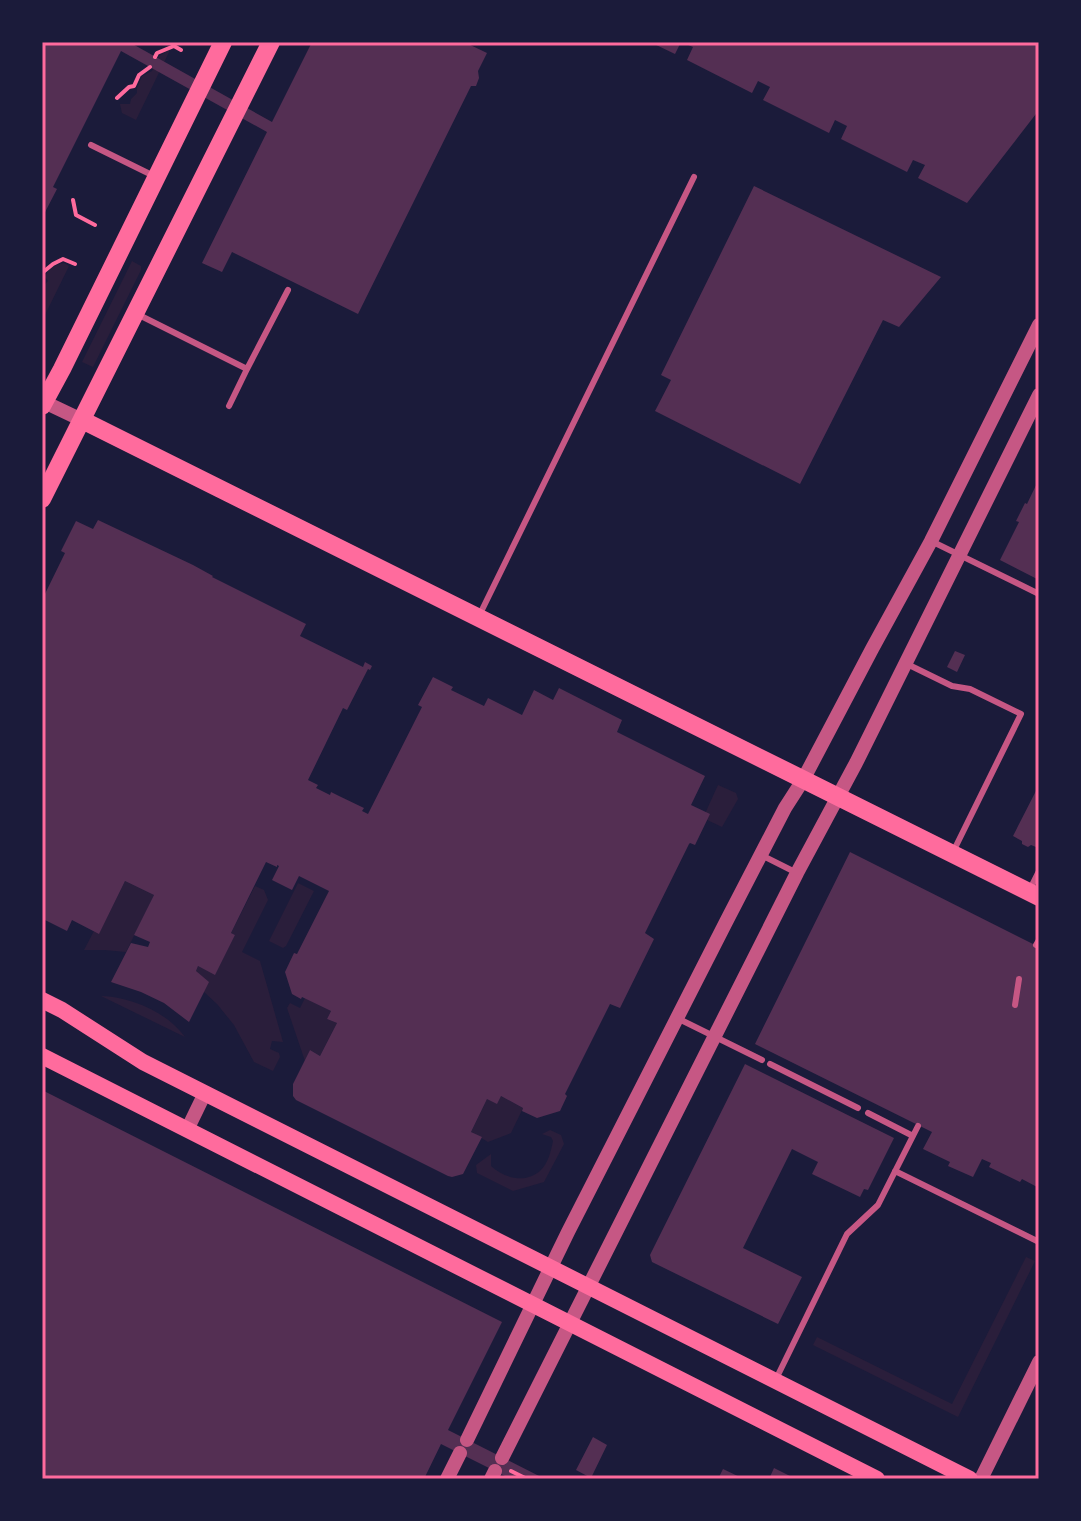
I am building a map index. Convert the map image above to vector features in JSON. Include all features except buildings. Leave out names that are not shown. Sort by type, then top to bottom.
[{"type":"main road","points":[[43,403],[223,42]]},
{"type":"main road","points":[[42,499],[271,42]]},
{"type":"main road","points":[[82,420],[1034,894]]},
{"type":"main road","points":[[42,1000],[143,1062],[970,1479]]},
{"type":"main road","points":[[42,1056],[877,1479]]},
{"type":"street","points":[[447,1479],[677,1018],[785,808],[931,541],[1037,328]]},
{"type":"street","points":[[496,1469],[797,873],[839,797],[1039,395]]},
{"type":"street","points":[[43,403],[82,420]]},
{"type":"street","points":[[187,1130],[205,1093]]},
{"type":"street","points":[[981,1479],[1039,1362]]},
{"type":"lane","points":[[91,145],[156,177]]},
{"type":"lane","points":[[478,618],[694,177]]},
{"type":"lane","points":[[229,406],[288,290]]},
{"type":"lane","points":[[136,313],[247,369]]},
{"type":"lane","points":[[931,541],[1039,594]]},
{"type":"lane","points":[[906,664],[952,686],[970,689],[1021,714],[953,854]]},
{"type":"lane","points":[[761,855],[797,873]]},
{"type":"lane","points":[[1034,894],[1039,871]]},
{"type":"lane","points":[[1015,1005],[1019,979]]},
{"type":"lane","points":[[677,1018],[762,1060]]},
{"type":"lane","points":[[770,1064],[858,1108]]},
{"type":"lane","points":[[868,1113],[913,1136]]},
{"type":"lane","points":[[775,1381],[847,1234],[878,1205],[918,1126]]},
{"type":"lane","points":[[895,1171],[1039,1242]]},
{"type":"path","points":[[155,57],[157,53],[174,46],[181,50]]},
{"type":"path","points":[[117,98],[134,86],[139,75],[150,67]]},
{"type":"path","points":[[73,200],[76,215],[95,225]]},
{"type":"path","points":[[42,273],[63,259],[75,264]]},
{"type":"shaded area","points":[[170,50],[136,120],[122,113],[120,104],[130,104],[142,76],[152,71],[159,56]]},
{"type":"shaded area","points":[[132,261],[141,266],[141,270],[93,367],[82,362]]},
{"type":"shaded area","points":[[64,263],[69,266],[42,321],[42,287],[48,281],[45,277],[52,267]]},
{"type":"shaded area","points":[[718,785],[736,793],[738,799],[722,827],[703,818]]},
{"type":"shaded area","points":[[125,881],[154,895],[126,952],[84,950],[94,931],[99,933]]},
{"type":"shaded area","points":[[298,883],[314,891],[283,948],[269,941]]},
{"type":"shaded area","points":[[255,886],[264,890],[268,900],[242,952],[260,961],[283,1042],[272,1041],[270,1049],[279,1053],[280,1057],[273,1071],[254,1062],[234,1025],[204,992],[196,971],[198,966],[215,974],[235,935],[231,933]]},
{"type":"shaded area","points":[[101,996],[124,999],[148,1008],[168,1020],[185,1037]]},
{"type":"shaded area","points":[[305,998],[331,1011],[327,1019],[337,1023],[320,1056],[310,1050],[305,1061],[287,1008],[290,1003],[300,1008]]},
{"type":"shaded area","points":[[501,1096],[523,1108],[511,1133],[488,1142],[471,1132],[487,1099]]},
{"type":"shaded area","points":[[550,1130],[561,1135],[564,1144],[544,1182],[513,1191],[477,1173],[476,1165],[491,1154],[491,1166],[502,1174],[515,1178],[534,1175],[543,1168],[549,1157],[553,1141],[542,1134]]},
{"type":"shaded area","points":[[1026,1257],[1035,1261],[958,1417],[813,1345],[817,1337],[952,1404]]}]
